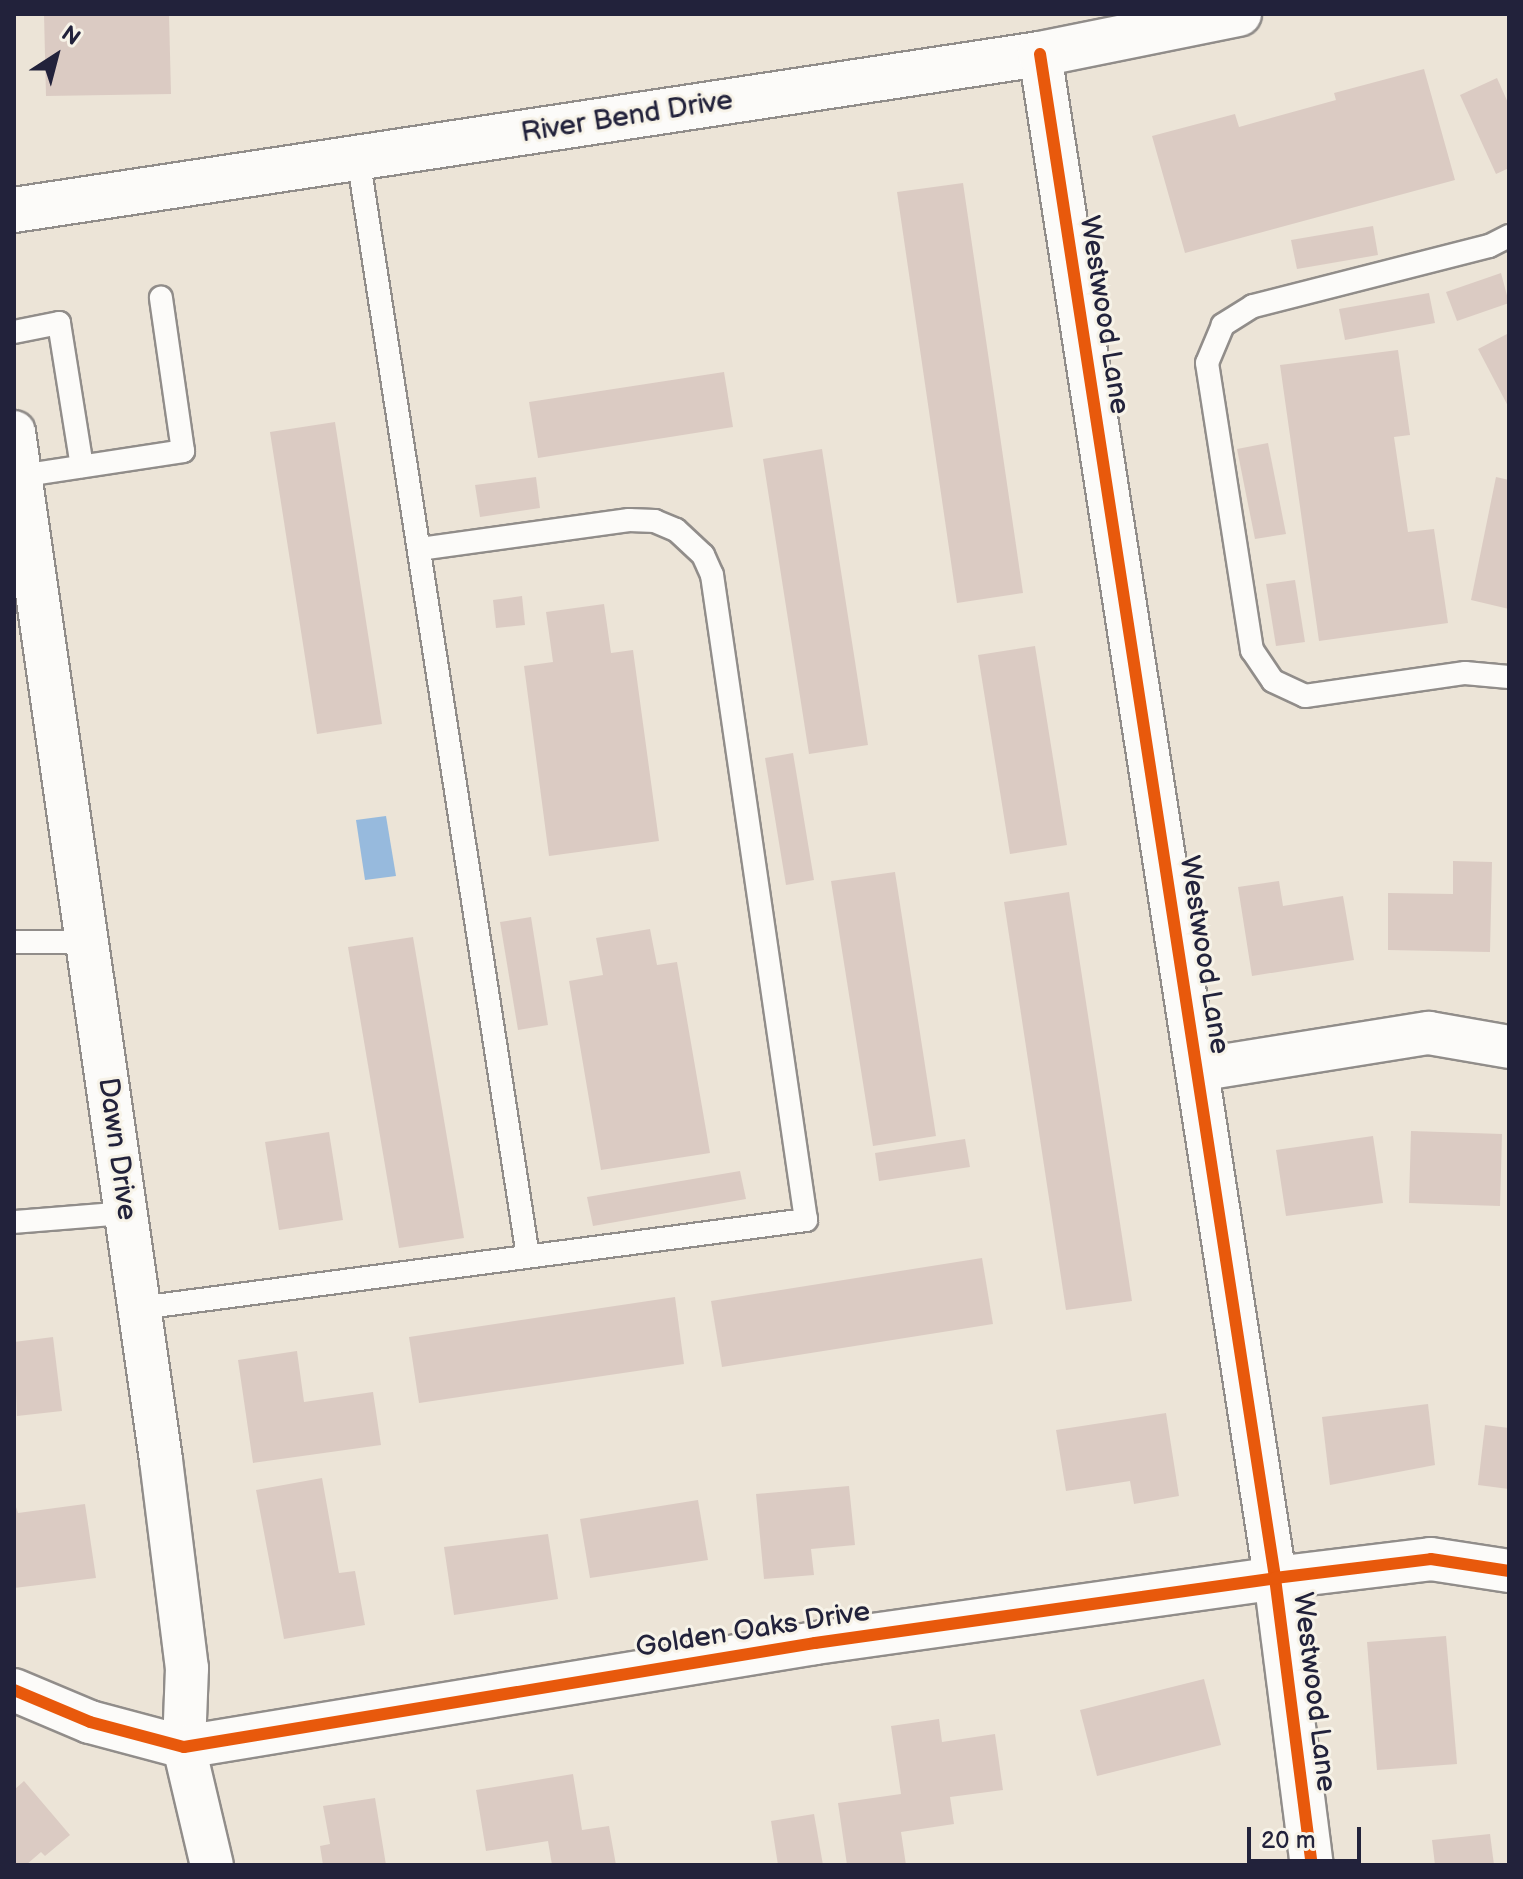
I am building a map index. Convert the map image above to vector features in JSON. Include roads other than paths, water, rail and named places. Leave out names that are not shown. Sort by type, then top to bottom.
[{"type":"street","name":"River Bend Drive","points":[[14,210],[1040,54],[1239,14]]},
{"type":"street","name":"Westwood Lane","points":[[1040,54],[1275,1578],[1312,1865]]},
{"type":"street","name":"Dawn Drive","points":[[14,432],[19,491],[140,1308],[187,1668],[184,1747],[212,1865]]},
{"type":"street","points":[[1197,1070],[1429,1033],[1509,1047]]},
{"type":"street","name":"Golden Oaks Drive","points":[[14,1690],[90,1722],[184,1747],[815,1643],[1275,1578],[1431,1559],[1509,1571]]},
{"type":"lane","points":[[358,157],[528,1256]]},
{"type":"lane","points":[[1509,236],[1489,246],[1253,306],[1223,325],[1207,363],[1252,650],[1273,681],[1305,696],[1465,673],[1509,677]]},
{"type":"lane","points":[[19,491],[82,466],[183,451],[161,298]]},
{"type":"lane","points":[[14,332],[59,323],[82,466]]},
{"type":"lane","points":[[140,1308],[806,1220],[712,575],[690,539],[655,521],[629,520],[419,549]]},
{"type":"lane","points":[[14,942],[87,942]]},
{"type":"lane","points":[[14,1222],[126,1213]]},
{"type":"water","points":[[386,816],[396,876],[365,880],[356,820]]}]
